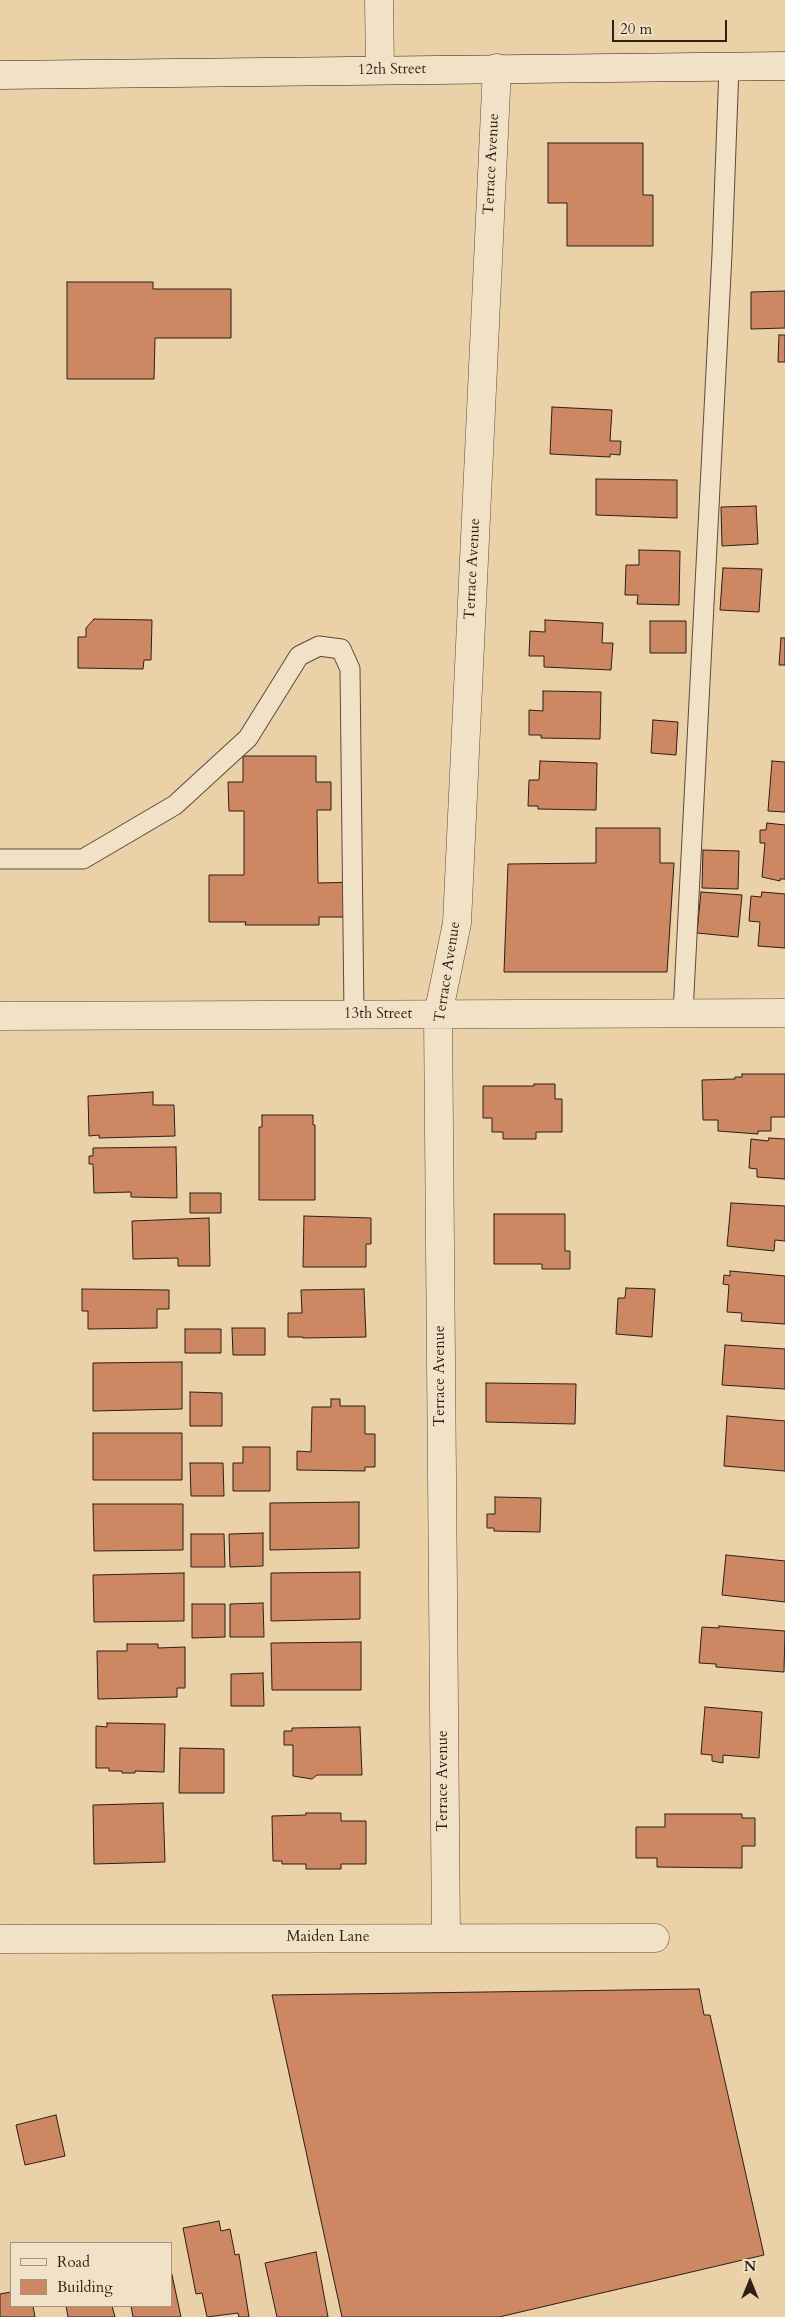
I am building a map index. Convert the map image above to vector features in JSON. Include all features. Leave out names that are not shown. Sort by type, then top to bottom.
[{"type":"street","points":[[379,0],[380,70]]},
{"type":"street","name":"12th Street","points":[[0,75],[785,66]]},
{"type":"street","name":"Terrace Avenue","points":[[446,1937],[438,1015],[457,923],[497,68]]},
{"type":"street","name":"13th Street","points":[[0,1016],[785,1013]]},
{"type":"street","name":"Maiden Lane","points":[[0,1939],[655,1938]]},
{"type":"lane","points":[[683,1013],[722,254],[729,66]]},
{"type":"lane","points":[[0,859],[82,859],[175,805],[248,738],[299,656],[319,646],[341,649],[350,669],[354,1015]]},
{"type":"building","points":[[548,143],[643,143],[643,195],[653,195],[653,246],[567,246],[567,203],[548,203]]},
{"type":"building","points":[[67,282],[153,282],[153,289],[231,289],[231,338],[155,338],[154,379],[67,379]]},
{"type":"building","points":[[785,291],[785,328],[751,329],[751,292]]},
{"type":"building","points":[[779,335],[785,335],[785,362],[778,362]]},
{"type":"building","points":[[552,407],[612,410],[610,441],[621,441],[620,455],[610,454],[610,457],[550,454]]},
{"type":"building","points":[[596,479],[677,480],[677,518],[596,515]]},
{"type":"building","points":[[756,506],[758,544],[722,546],[721,507]]},
{"type":"building","points":[[639,550],[680,551],[679,605],[637,604],[638,595],[625,595],[626,565],[639,565]]},
{"type":"building","points":[[723,568],[762,569],[759,612],[720,610]]},
{"type":"building","points":[[94,619],[152,620],[151,660],[144,660],[143,669],[78,668],[78,637],[86,637],[86,628]]},
{"type":"building","points":[[545,620],[603,623],[602,643],[613,643],[611,670],[544,667],[544,656],[529,656],[530,631],[545,632]]},
{"type":"building","points":[[650,621],[686,621],[686,653],[650,653]]},
{"type":"building","points":[[781,638],[785,638],[785,665],[779,665]]},
{"type":"building","points":[[543,691],[601,692],[600,739],[541,738],[541,735],[529,735],[529,710],[543,711]]},
{"type":"building","points":[[653,720],[678,722],[676,755],[651,753]]},
{"type":"building","points":[[243,756],[316,756],[316,782],[331,782],[331,810],[317,810],[318,883],[358,882],[358,917],[319,917],[319,925],[245,925],[246,922],[209,922],[209,875],[244,875],[244,811],[229,811],[228,782],[243,782]]},
{"type":"building","points":[[540,761],[597,763],[596,810],[538,809],[538,806],[528,806],[529,780],[539,780]]},
{"type":"building","points":[[772,761],[785,762],[785,812],[768,811]]},
{"type":"building","points":[[767,823],[785,825],[785,879],[780,879],[780,881],[762,877],[765,843],[760,843],[760,830],[766,830]]},
{"type":"building","points":[[596,828],[660,828],[660,863],[674,863],[667,972],[504,972],[508,864],[596,863]]},
{"type":"building","points":[[703,850],[739,851],[738,889],[702,888]]},
{"type":"building","points":[[701,892],[742,895],[738,937],[697,933]]},
{"type":"building","points":[[762,892],[785,894],[785,948],[758,946],[760,922],[749,921],[751,896],[761,897]]},
{"type":"building","points":[[742,1074],[785,1074],[785,1117],[771,1117],[771,1131],[758,1131],[758,1134],[718,1131],[718,1120],[703,1120],[702,1080],[735,1079],[735,1077],[742,1077]]},
{"type":"building","points":[[534,1084],[555,1084],[555,1099],[562,1099],[562,1132],[536,1132],[536,1139],[503,1139],[503,1132],[492,1132],[492,1118],[483,1118],[483,1086],[534,1086]]},
{"type":"building","points":[[153,1092],[153,1105],[174,1105],[175,1136],[99,1138],[99,1135],[89,1136],[88,1096]]},
{"type":"building","points":[[262,1115],[313,1115],[313,1125],[315,1125],[315,1200],[259,1200],[259,1127],[262,1127]]},
{"type":"building","points":[[769,1138],[785,1139],[785,1179],[757,1177],[757,1169],[749,1168],[751,1139],[768,1141]]},
{"type":"building","points":[[176,1147],[177,1198],[131,1197],[131,1192],[94,1193],[93,1164],[89,1164],[89,1156],[93,1156],[93,1148]]},
{"type":"building","points":[[190,1193],[221,1193],[221,1213],[190,1213]]},
{"type":"building","points":[[731,1203],[785,1206],[785,1241],[775,1240],[774,1251],[727,1246]]},
{"type":"building","points":[[494,1214],[565,1214],[565,1251],[570,1251],[570,1269],[542,1269],[542,1264],[494,1264]]},
{"type":"building","points":[[304,1216],[371,1218],[371,1244],[366,1244],[366,1267],[303,1267]]},
{"type":"building","points":[[209,1218],[210,1266],[178,1266],[178,1258],[133,1259],[132,1221]]},
{"type":"building","points":[[730,1271],[785,1276],[785,1324],[741,1321],[742,1313],[727,1312],[729,1285],[723,1284],[724,1275],[730,1276]]},
{"type":"building","points":[[626,1288],[655,1289],[652,1337],[616,1334],[618,1298],[625,1298]]},
{"type":"building","points":[[82,1289],[169,1290],[169,1309],[157,1309],[157,1328],[88,1329],[88,1311],[82,1311]]},
{"type":"building","points":[[364,1289],[366,1337],[288,1337],[288,1313],[302,1313],[301,1290]]},
{"type":"building","points":[[232,1328],[265,1328],[265,1355],[233,1355]]},
{"type":"building","points":[[185,1329],[221,1329],[221,1353],[185,1353]]},
{"type":"building","points":[[725,1345],[785,1349],[785,1389],[722,1385]]},
{"type":"building","points":[[182,1362],[182,1409],[93,1411],[93,1363]]},
{"type":"building","points":[[486,1383],[576,1384],[575,1424],[486,1422]]},
{"type":"building","points":[[190,1392],[222,1393],[222,1426],[190,1426]]},
{"type":"building","points":[[331,1399],[340,1399],[340,1406],[365,1406],[365,1434],[375,1434],[375,1467],[365,1467],[365,1471],[297,1470],[297,1451],[311,1452],[312,1407],[331,1407]]},
{"type":"building","points":[[727,1416],[785,1421],[785,1471],[724,1466]]},
{"type":"building","points":[[93,1433],[182,1433],[182,1480],[93,1480]]},
{"type":"building","points":[[243,1447],[270,1447],[270,1491],[233,1491],[233,1463],[243,1463]]},
{"type":"building","points":[[190,1463],[223,1463],[224,1496],[191,1496]]},
{"type":"building","points":[[495,1497],[541,1498],[540,1532],[494,1531],[494,1528],[487,1528],[487,1514],[495,1514]]},
{"type":"building","points":[[359,1502],[359,1548],[270,1550],[270,1503]]},
{"type":"building","points":[[93,1504],[183,1504],[183,1550],[94,1551]]},
{"type":"building","points":[[263,1533],[263,1566],[230,1567],[229,1534]]},
{"type":"building","points":[[191,1534],[224,1534],[225,1567],[191,1567]]},
{"type":"building","points":[[726,1555],[785,1561],[785,1602],[722,1595]]},
{"type":"building","points":[[360,1572],[360,1619],[271,1621],[271,1573]]},
{"type":"building","points":[[184,1573],[184,1621],[94,1622],[93,1575]]},
{"type":"building","points":[[263,1603],[264,1637],[230,1637],[230,1604]]},
{"type":"building","points":[[192,1604],[225,1604],[225,1637],[192,1638]]},
{"type":"building","points":[[719,1626],[785,1631],[784,1672],[716,1667],[716,1664],[699,1663],[702,1627],[719,1628]]},
{"type":"building","points":[[361,1642],[361,1690],[272,1690],[271,1643]]},
{"type":"building","points":[[127,1644],[158,1644],[158,1648],[185,1647],[185,1688],[177,1688],[177,1697],[98,1699],[97,1651],[127,1651]]},
{"type":"building","points":[[263,1673],[264,1706],[231,1706],[231,1674]]},
{"type":"building","points":[[705,1707],[762,1712],[759,1758],[723,1755],[723,1763],[712,1761],[712,1755],[701,1754]]},
{"type":"building","points":[[107,1723],[165,1724],[164,1772],[135,1771],[135,1773],[122,1773],[122,1771],[109,1771],[109,1768],[96,1768],[96,1726],[107,1727]]},
{"type":"building","points":[[360,1727],[362,1775],[317,1775],[312,1779],[293,1776],[293,1745],[284,1745],[284,1731],[292,1731],[292,1728]]},
{"type":"building","points":[[180,1748],[224,1749],[224,1793],[179,1793]]},
{"type":"building","points":[[163,1803],[165,1862],[94,1864],[93,1805]]},
{"type":"building","points":[[306,1813],[341,1813],[341,1821],[366,1821],[366,1864],[341,1864],[341,1869],[306,1869],[306,1864],[282,1864],[282,1861],[273,1861],[272,1816],[306,1815]]},
{"type":"building","points":[[665,1814],[742,1814],[742,1818],[755,1818],[755,1846],[742,1846],[742,1868],[657,1867],[657,1858],[636,1858],[636,1827],[665,1827]]},
{"type":"building","points":[[699,1989],[704,2015],[710,2015],[764,2255],[499,2317],[342,2317],[272,1995]]},
{"type":"building","points":[[56,2115],[65,2156],[25,2165],[16,2125]]},
{"type":"building","points":[[219,2221],[221,2231],[230,2229],[235,2255],[239,2254],[249,2317],[239,2317],[238,2313],[207,2317],[202,2293],[196,2294],[183,2228]]},
{"type":"building","points":[[316,2252],[328,2317],[277,2317],[265,2263]]},
{"type":"building","points":[[172,2275],[181,2317],[133,2317],[131,2307],[172,2307]]},
{"type":"building","points":[[10,2292],[10,2307],[33,2307],[35,2317],[0,2317],[0,2294]]},
{"type":"building","points":[[66,2307],[112,2307],[115,2317],[68,2317]]}]
